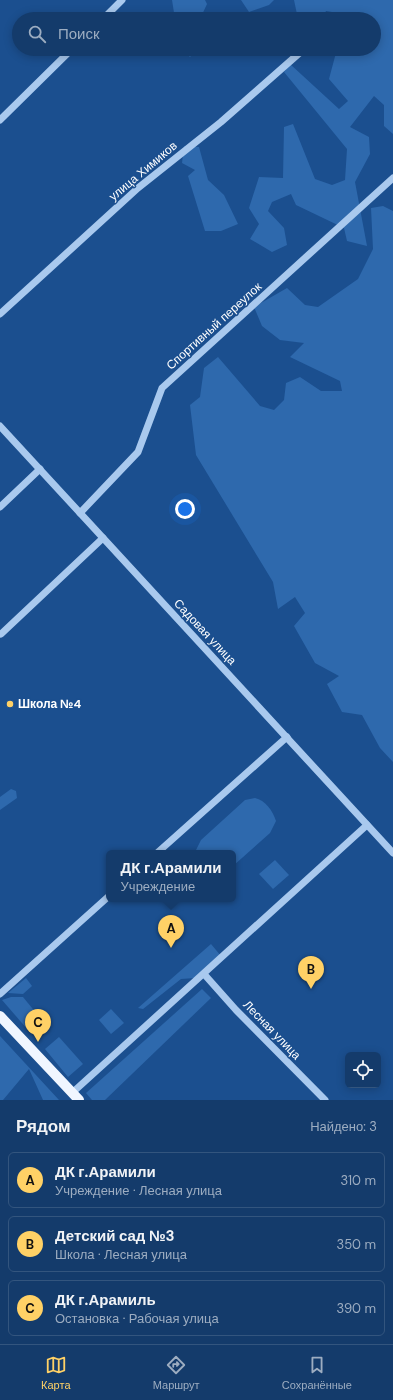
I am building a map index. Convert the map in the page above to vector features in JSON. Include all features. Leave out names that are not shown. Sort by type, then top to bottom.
[{"type":"main road","points":[[0,1016],[75,1096]]},
{"type":"street","points":[[109,12],[122,0]]},
{"type":"street","points":[[0,120],[65,56]]},
{"type":"street","name":"улица Химиков","points":[[0,314],[138,188],[221,122],[296,56]]},
{"type":"street","name":"Спортивный переулок","points":[[80,513],[138,452],[162,388],[393,178]]},
{"type":"street","name":"Садовая улица","points":[[0,426],[393,853]]},
{"type":"street","points":[[0,507],[40,469]]},
{"type":"street","points":[[1,634],[103,538]]},
{"type":"street","points":[[160,850],[286,737]]},
{"type":"street","points":[[75,1096],[204,974],[367,825]]},
{"type":"street","points":[[0,994],[106,899]]},
{"type":"street","name":"Лесная улица","points":[[204,974],[236,1010],[325,1100]]},
{"type":"shaded area","points":[[172,0],[205,0],[207,4],[203,12],[174,12]]},
{"type":"shaded area","points":[[241,0],[274,0],[269,5],[249,12]]},
{"type":"shaded area","points":[[294,0],[393,0],[393,134],[384,126],[384,105],[374,96],[350,127],[369,137],[370,154],[355,182],[367,246],[347,241],[344,228],[296,205],[291,194],[272,202],[268,211],[284,228],[287,245],[272,252],[250,239],[259,224],[249,208],[259,177],[283,178],[284,127],[293,124],[315,179],[332,185],[345,180],[347,149],[284,72],[290,64],[339,109],[348,101],[329,79],[335,56],[381,56],[381,12],[297,12]]},
{"type":"shaded area","points":[[184,146],[199,147],[208,180],[224,195],[238,224],[221,231],[205,231],[188,176],[195,170],[182,163]]},
{"type":"shaded area","points":[[383,206],[393,211],[393,762],[380,748],[362,715],[342,712],[327,684],[339,676],[315,663],[294,626],[305,613],[295,597],[278,609],[273,582],[196,455],[190,405],[200,397],[204,368],[218,357],[260,406],[274,410],[284,400],[286,383],[300,377],[321,391],[342,391],[340,381],[290,357],[304,343],[280,340],[262,326],[254,307],[287,288],[305,305],[318,307],[358,279],[373,249],[371,208]]},
{"type":"shaded area","points":[[11,789],[16,791],[17,798],[0,810],[0,797]]},
{"type":"shaded area","points":[[255,798],[259,799],[271,810],[276,821],[270,833],[236,863],[236,850],[196,850],[201,840],[245,800]]},
{"type":"shaded area","points":[[275,860],[289,875],[273,889],[259,874]]},
{"type":"shaded area","points":[[211,944],[221,956],[195,978],[181,979],[143,1009],[138,1008]]},
{"type":"shaded area","points":[[26,978],[32,986],[23,994],[8,993]]},
{"type":"shaded area","points":[[202,989],[211,998],[105,1100],[92,1100],[86,1093]]},
{"type":"shaded area","points":[[11,997],[23,997],[41,1019],[28,1030],[2,1000]]},
{"type":"shaded area","points":[[111,1009],[124,1023],[111,1034],[99,1020]]},
{"type":"shaded area","points":[[0,1036],[59,1100],[43,1100],[29,1069],[3,1100],[0,1100]]},
{"type":"shaded area","points":[[59,1037],[83,1064],[68,1077],[45,1049]]},
{"type":"place","name":"Школа №4","points":[[10,704]]},
{"type":"place","name":"ДК г.Арамили","points":[[171,948]]},
{"type":"place","name":"Детский сад №3","points":[[311,989]]},
{"type":"place","name":"ДК г.Арамиль","points":[[38,1042]]}]
